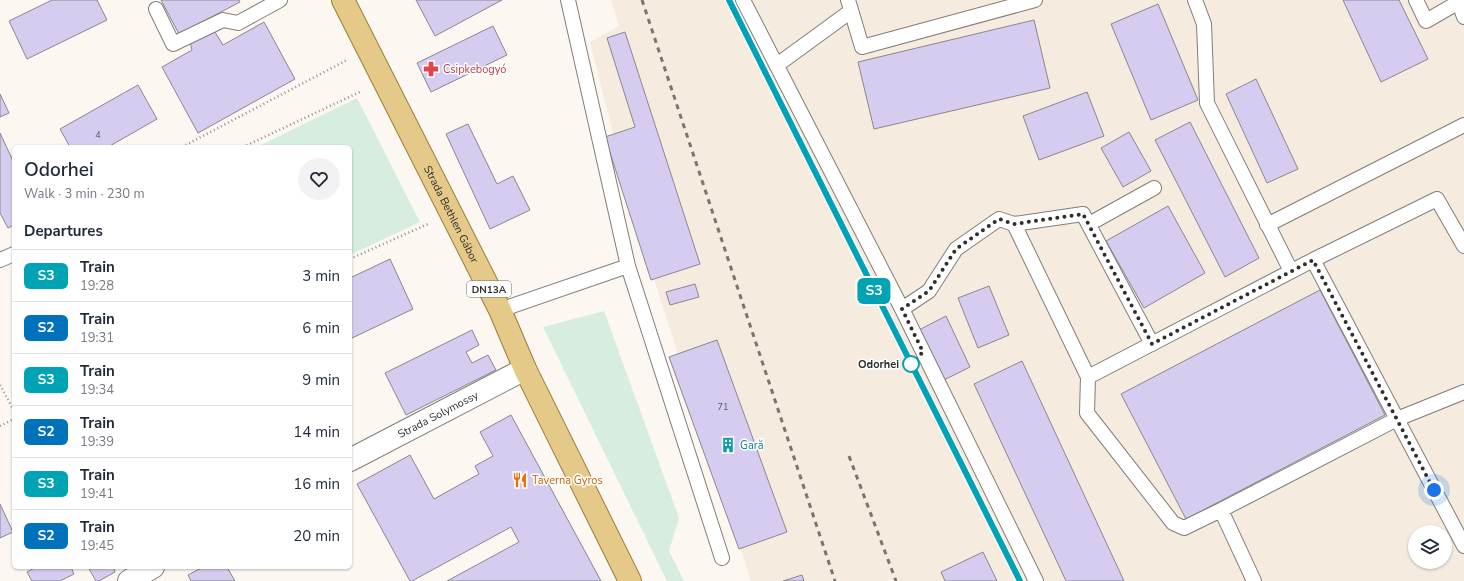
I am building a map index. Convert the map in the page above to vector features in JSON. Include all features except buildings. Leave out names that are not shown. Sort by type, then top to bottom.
[{"type":"main road","name":"Strada Bethlen Gábor","points":[[343,0],[500,310],[524,369],[630,581]]},
{"type":"street","name":"Strada Solymossy","points":[[352,459],[524,369]]},
{"type":"street","points":[[129,581],[150,569]]},
{"type":"lane","points":[[156,9],[173,44],[223,20],[238,23],[280,0]]},
{"type":"lane","points":[[568,0],[628,266],[722,558]]},
{"type":"lane","points":[[743,0],[902,309],[1036,581]]},
{"type":"lane","points":[[777,65],[849,6],[862,47],[1035,0]]},
{"type":"lane","points":[[1195,0],[1204,24],[1207,103],[1291,271]]},
{"type":"lane","points":[[1416,0],[1426,21],[1459,2],[1464,17]]},
{"type":"lane","points":[[1267,225],[1464,125]]},
{"type":"lane","points":[[1089,224],[1154,188]]},
{"type":"lane","points":[[1088,377],[1291,271],[1437,199],[1464,246]]},
{"type":"lane","points":[[902,309],[929,291],[956,249],[999,219],[1014,224],[1083,214],[1152,344]]},
{"type":"lane","points":[[1014,224],[1088,377],[1087,413],[1173,523],[1184,528],[1397,419],[1464,392]]},
{"type":"lane","points":[[0,260],[12,255]]},
{"type":"lane","points":[[1313,260],[1464,546]]},
{"type":"lane","points":[[500,310],[628,266]]},
{"type":"lane","points":[[1221,510],[1254,581]]},
{"type":"path","points":[[186,145],[368,49]]},
{"type":"path","points":[[247,145],[384,80]]},
{"type":"path","points":[[352,258],[451,214]]},
{"type":"path","points":[[0,385],[12,407]]},
{"type":"path","points":[[0,426],[12,420]]},
{"type":"shaded area","points":[[611,0],[1464,0],[1464,581],[751,581],[635,220],[590,42],[619,26]]},
{"type":"green space","points":[[357,98],[420,222],[352,254],[352,145],[261,145]]},
{"type":"green space","points":[[604,311],[679,518],[669,551],[684,581],[667,581],[543,327]]},
{"type":"railway","points":[[642,0],[835,581]]},
{"type":"railway","points":[[729,0],[1020,581]]},
{"type":"railway","points":[[849,456],[896,581]]},
{"type":"train","name":"S3","points":[[729,0],[1020,581]]},
{"type":"place","name":"Csipkebogyó","points":[[431,69]]},
{"type":"place","name":"Odorhei","points":[[911,364]]},
{"type":"place","name":"Gară","points":[[728,445]]},
{"type":"place","name":"Taverna Gyros","points":[[520,480]]},
{"type":"route","points":[[911,364],[923,352],[902,309],[929,291],[956,249],[999,219],[1014,224],[1083,214],[1152,344],[1313,260],[1434,490]]}]
